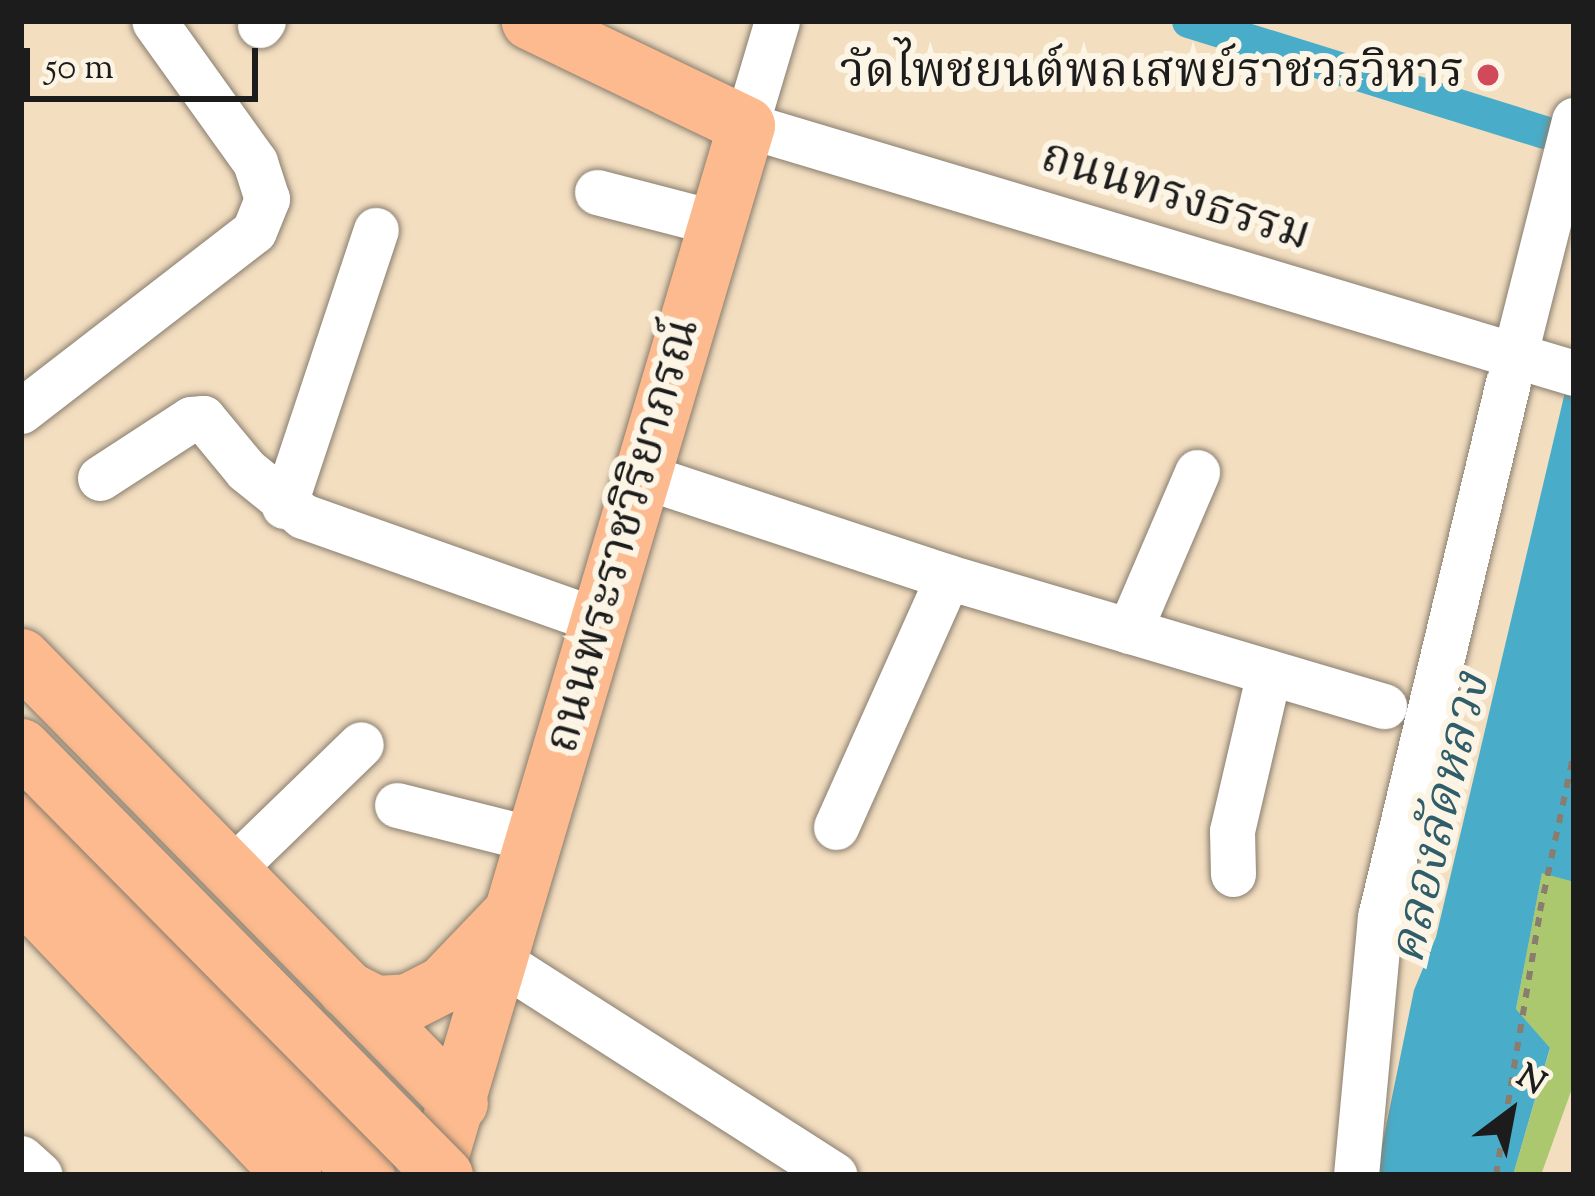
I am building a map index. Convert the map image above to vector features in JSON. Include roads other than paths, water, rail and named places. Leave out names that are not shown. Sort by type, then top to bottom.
[{"type":"main road","points":[[530,21],[746,125]]},
{"type":"main road","name":"ถนนพระราชวิริยาภรณ์","points":[[434,1175],[746,125]]},
{"type":"main road","points":[[21,657],[459,1103]]},
{"type":"main road","points":[[21,747],[444,1175]]},
{"type":"main road","points":[[21,822],[366,1175]]},
{"type":"main road","points":[[21,891],[296,1175]]},
{"type":"main road","points":[[346,988],[375,1004],[408,1002],[442,985],[508,934]]},
{"type":"main road","points":[[388,1175],[409,1150],[416,1093],[395,1042]]},
{"type":"street","points":[[21,411],[254,231],[267,199],[255,162],[154,21]]},
{"type":"street","points":[[746,125],[777,21]]},
{"type":"street","points":[[1356,1175],[1363,1146],[1380,917],[1574,120]]},
{"type":"street","name":"ถนนทรงธรรม","points":[[746,125],[1518,360],[1574,373]]},
{"type":"street","points":[[597,192],[717,223]]},
{"type":"street","points":[[284,506],[376,230]]},
{"type":"street","points":[[100,478],[190,419],[203,418],[284,506],[600,621]]},
{"type":"street","points":[[1129,632],[1197,472]]},
{"type":"street","points":[[643,476],[949,577],[1384,706]]},
{"type":"street","points":[[836,827],[949,577]]},
{"type":"street","points":[[1233,874],[1232,831],[1269,672]]},
{"type":"street","points":[[230,871],[362,744]]},
{"type":"street","points":[[397,805],[536,840]]},
{"type":"street","points":[[508,934],[834,1175]]},
{"type":"street","points":[[21,1158],[40,1175]]},
{"type":"water","points":[[1574,354],[1574,882],[1542,873],[1516,1009],[1550,1048],[1513,1175],[1376,1175],[1414,990],[1436,937]]},
{"type":"waterway","points":[[1188,21],[1544,132]]},
{"type":"place","name":"วัดไพชยนต์พลเสพย์ราชวรวิหาร","points":[[1488,75]]},
{"type":"water label","name":"คลองลัดหลวง","points":[[1443,819]]}]
